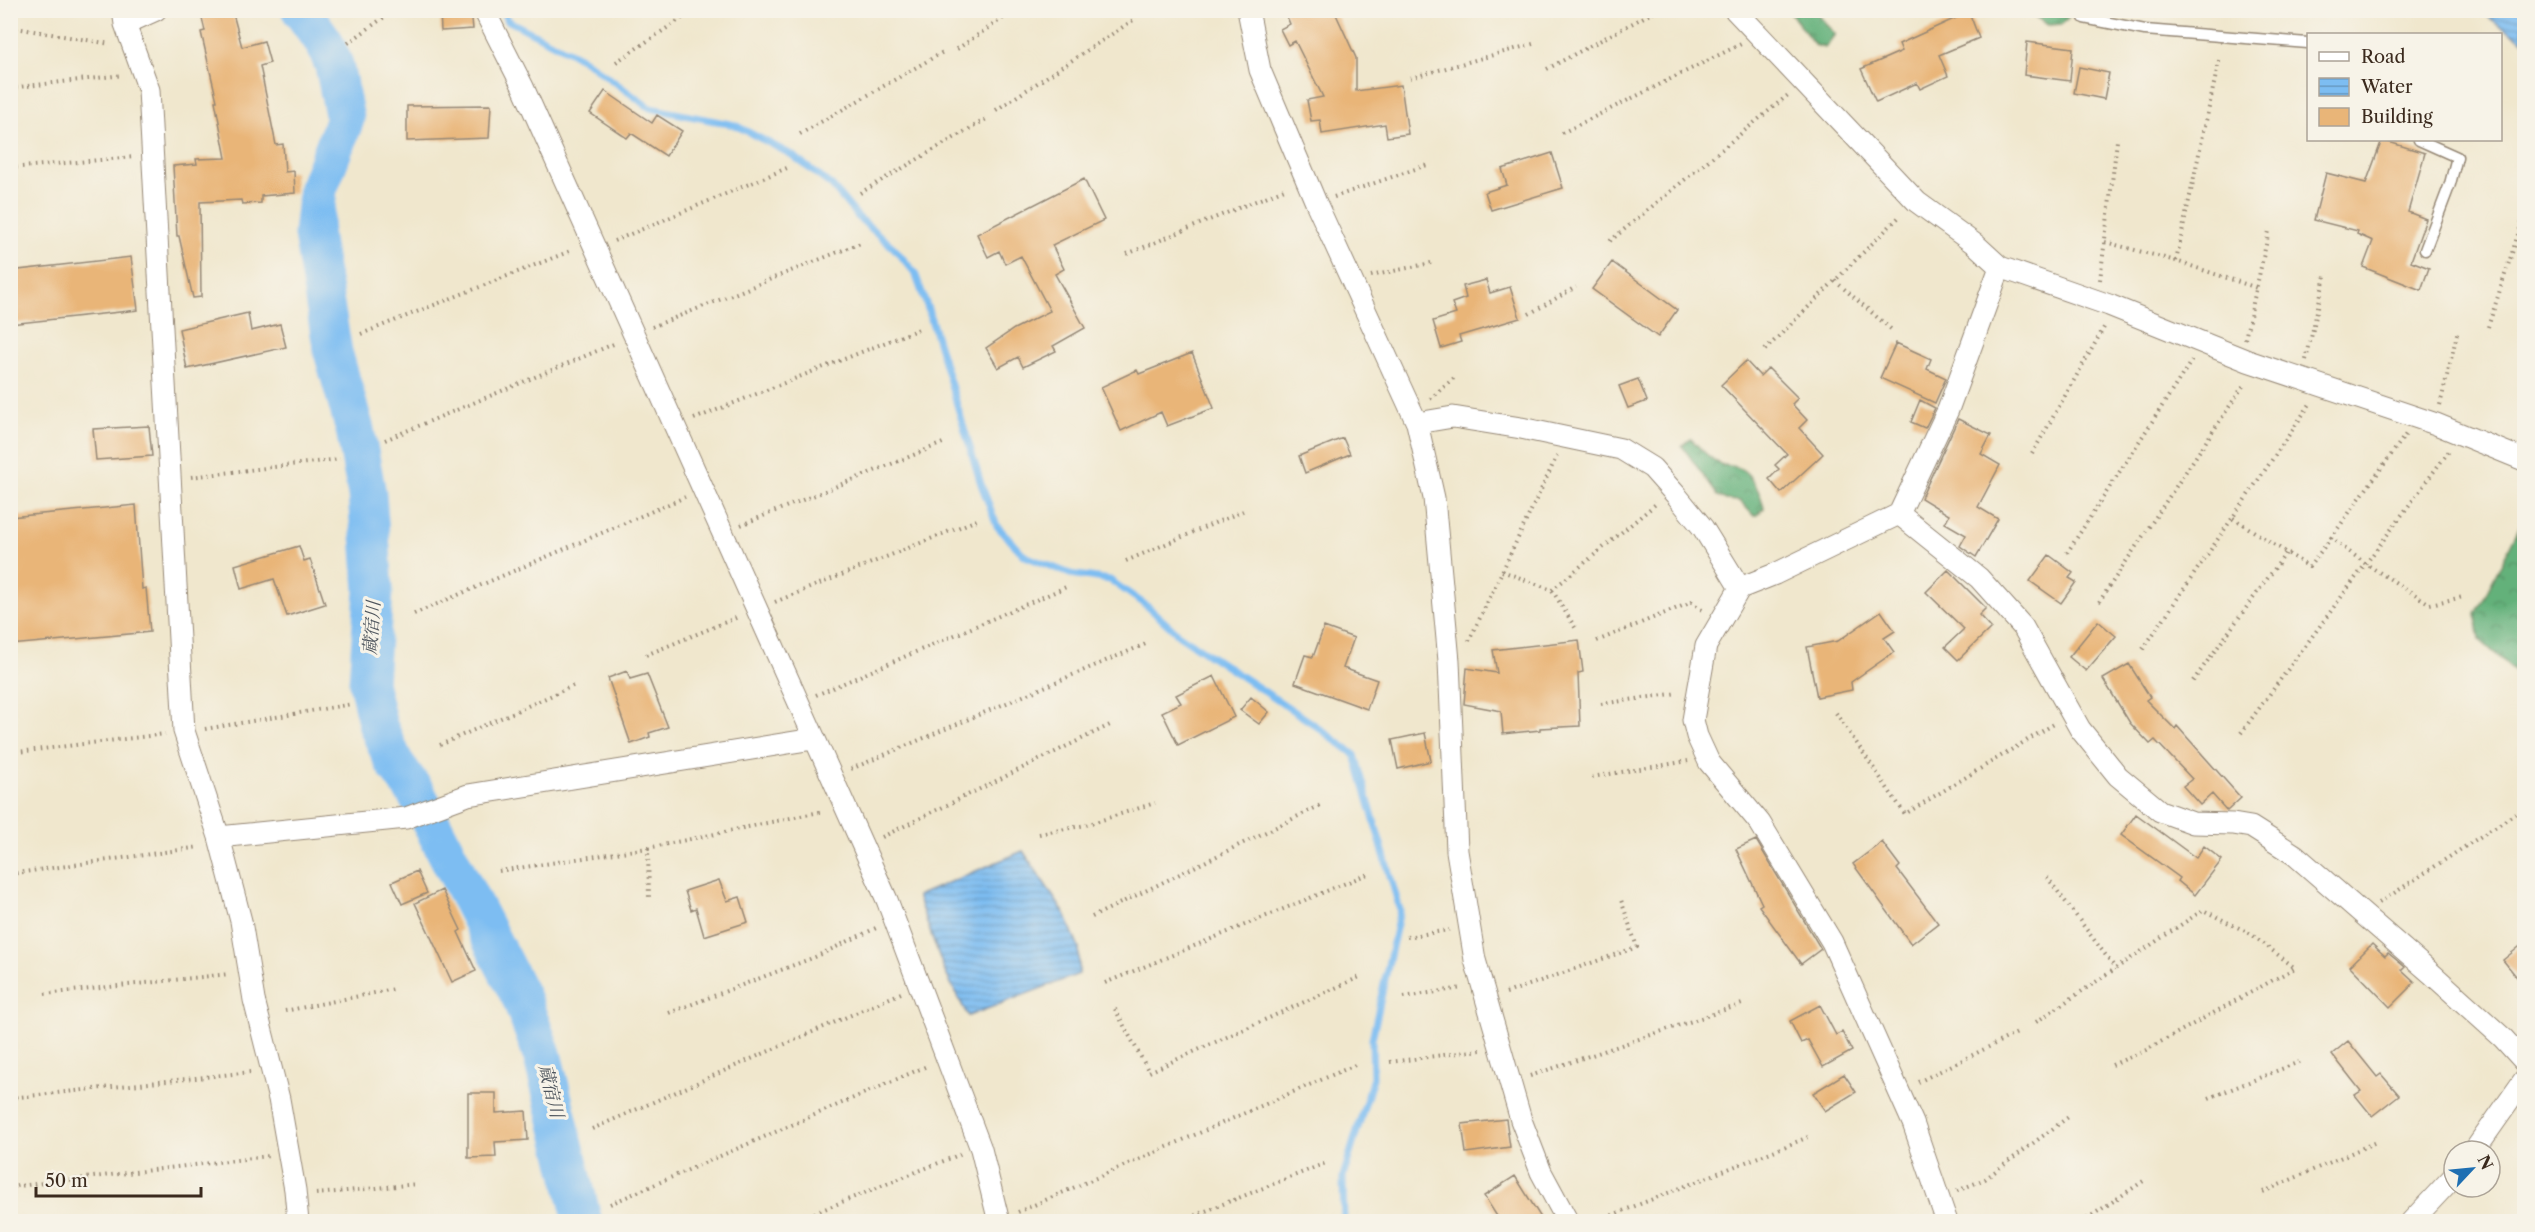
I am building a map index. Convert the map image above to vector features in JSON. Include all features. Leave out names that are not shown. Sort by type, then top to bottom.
[{"type":"street","points":[[156,10],[124,17],[149,90],[184,731],[211,842],[241,921],[254,999],[279,1099],[295,1190],[298,1221]]},
{"type":"street","points":[[484,10],[523,87],[813,739],[888,900],[1007,1218]]},
{"type":"street","points":[[1248,10],[1260,70],[1317,205],[1417,423],[1434,498],[1449,661],[1457,851],[1474,960],[1521,1120],[1541,1172],[1568,1221]]},
{"type":"street","points":[[1735,10],[1917,202],[2000,267],[2109,305],[2248,361],[2436,424],[2524,460]]},
{"type":"street","points":[[1947,1221],[1913,1123],[1832,942],[1760,823],[1709,762],[1696,736],[1693,720],[1706,646],[1740,588],[1775,574],[1899,514],[1948,410],[2000,267]]},
{"type":"street","points":[[1417,423],[1454,417],[1521,428],[1621,449],[1652,468],[1676,495],[1703,528],[1740,588]]},
{"type":"street","points":[[1899,514],[1979,578],[2024,627],[2080,729],[2118,776],[2160,810],[2193,823],[2251,827],[2295,855],[2432,974],[2503,1038],[2524,1061]]},
{"type":"street","points":[[211,842],[406,818],[468,795],[813,739]]},
{"type":"street","points":[[2482,1139],[2524,1080]]},
{"type":"street","points":[[2412,1221],[2442,1189]]},
{"type":"lane","points":[[2084,18],[2145,30],[2307,43]]},
{"type":"lane","points":[[2421,141],[2457,157],[2450,184],[2425,250]]},
{"type":"path","points":[[348,43],[394,10]]},
{"type":"path","points":[[616,62],[694,10]]},
{"type":"path","points":[[957,49],[1015,10]]},
{"type":"path","points":[[1547,69],[1657,10]]},
{"type":"path","points":[[996,110],[1135,19]]},
{"type":"path","points":[[10,27],[121,46]]},
{"type":"path","points":[[1562,133],[1746,41]]},
{"type":"path","points":[[1410,78],[1533,44]]},
{"type":"path","points":[[800,134],[943,51]]},
{"type":"path","points":[[2176,261],[2220,56]]},
{"type":"path","points":[[10,88],[130,74]]},
{"type":"path","points":[[1610,241],[1793,90]]},
{"type":"path","points":[[861,193],[988,118]]},
{"type":"path","points":[[2099,282],[2117,141]]},
{"type":"path","points":[[10,168],[143,156]]},
{"type":"path","points":[[1326,200],[1427,165]]},
{"type":"path","points":[[614,241],[787,168]]},
{"type":"path","points":[[1127,254],[1288,188]]},
{"type":"path","points":[[1765,350],[1906,211]]},
{"type":"path","points":[[2487,327],[2524,216]]},
{"type":"path","points":[[2244,348],[2269,231]]},
{"type":"path","points":[[650,328],[863,242]]},
{"type":"path","points":[[2104,242],[2176,261],[2257,288]]},
{"type":"path","points":[[361,334],[580,248]]},
{"type":"path","points":[[1364,277],[1435,262]]},
{"type":"path","points":[[2304,369],[2325,276]]},
{"type":"path","points":[[1834,281],[1892,330]]},
{"type":"path","points":[[1529,314],[1576,287]]},
{"type":"path","points":[[2032,454],[2109,318]]},
{"type":"path","points":[[688,421],[919,329]]},
{"type":"path","points":[[2436,424],[2458,330]]},
{"type":"path","points":[[385,440],[622,340]]},
{"type":"path","points":[[2067,553],[2196,353]]},
{"type":"path","points":[[2099,602],[2250,375]]},
{"type":"path","points":[[1429,400],[1454,378]]},
{"type":"path","points":[[2143,649],[2315,397]]},
{"type":"path","points":[[2233,518],[2309,567],[2410,428]]},
{"type":"path","points":[[732,529],[943,443]]},
{"type":"path","points":[[2241,733],[2453,445]]},
{"type":"path","points":[[1467,644],[1562,447]]},
{"type":"path","points":[[182,478],[340,459]]},
{"type":"path","points":[[414,614],[691,494]]},
{"type":"path","points":[[1552,590],[1662,499]]},
{"type":"path","points":[[1126,561],[1243,511]]},
{"type":"path","points":[[766,606],[977,520]]},
{"type":"path","points":[[2331,538],[2366,564],[2430,604],[2463,597]]},
{"type":"path","points":[[2193,681],[2286,553]]},
{"type":"path","points":[[1502,571],[1552,590],[1576,629]]},
{"type":"path","points":[[807,699],[1066,587]]},
{"type":"path","points":[[1597,641],[1692,602],[1711,616]]},
{"type":"path","points":[[646,655],[744,614]]},
{"type":"path","points":[[840,773],[1149,643]]},
{"type":"path","points":[[440,745],[575,685]]},
{"type":"path","points":[[1601,704],[1681,693]]},
{"type":"path","points":[[204,729],[352,704]]},
{"type":"path","points":[[1836,713],[1905,814],[2060,720]]},
{"type":"path","points":[[871,842],[1110,725]]},
{"type":"path","points":[[10,753],[169,733]]},
{"type":"path","points":[[1592,777],[1694,760]]},
{"type":"path","points":[[1040,834],[1086,825],[1155,803]]},
{"type":"path","points":[[1092,916],[1323,804]]},
{"type":"path","points":[[2372,907],[2524,808]]},
{"type":"path","points":[[500,872],[648,848],[832,809]]},
{"type":"path","points":[[10,874],[211,842]]},
{"type":"path","points":[[648,848],[649,900]]},
{"type":"path","points":[[1105,983],[1370,873]]},
{"type":"path","points":[[2047,877],[2116,969]]},
{"type":"path","points":[[1496,997],[1637,947],[1620,897]]},
{"type":"path","points":[[2036,1022],[2203,910],[2252,934],[2295,968],[2146,1050],[2112,1065]]},
{"type":"path","points":[[669,1013],[815,957],[878,927]]},
{"type":"path","points":[[1407,937],[1455,928]]},
{"type":"path","points":[[10,954],[20,949]]},
{"type":"path","points":[[45,994],[237,973]]},
{"type":"path","points":[[1115,1009],[1149,1072],[1362,976]]},
{"type":"path","points":[[1404,997],[1469,987]]},
{"type":"path","points":[[285,1011],[394,989]]},
{"type":"path","points":[[592,1129],[901,993]]},
{"type":"path","points":[[1522,1078],[1745,1003]]},
{"type":"path","points":[[1911,1085],[2019,1032]]},
{"type":"path","points":[[1390,1062],[1484,1049]]},
{"type":"path","points":[[2209,1098],[2299,1062]]},
{"type":"path","points":[[610,1204],[933,1064]]},
{"type":"path","points":[[1007,1218],[1354,1065]]},
{"type":"path","points":[[10,1098],[262,1071]]},
{"type":"path","points":[[1957,1191],[1985,1179],[2071,1115]]},
{"type":"path","points":[[1595,1221],[1811,1137]]},
{"type":"path","points":[[2263,1192],[2376,1142]]},
{"type":"path","points":[[792,1221],[965,1153]]},
{"type":"path","points":[[10,1187],[276,1155]]},
{"type":"path","points":[[1178,1221],[1326,1163]]},
{"type":"path","points":[[2082,1221],[2145,1180]]},
{"type":"path","points":[[315,1194],[417,1184]]},
{"type":"green space","points":[[1789,11],[1815,11],[1835,34],[1825,48],[1815,45]]},
{"type":"green space","points":[[2026,11],[2068,11],[2068,18],[2062,24],[2048,25]]},
{"type":"green space","points":[[1691,439],[1716,462],[1739,468],[1748,475],[1758,491],[1764,508],[1757,515],[1753,515],[1740,501],[1726,500],[1718,496],[1682,446]]},
{"type":"green space","points":[[2524,518],[2524,679],[2480,640],[2476,614]]},
{"type":"water","points":[[2479,11],[2524,11],[2524,41]]},
{"type":"water","points":[[1023,851],[1065,914],[1079,949],[1079,974],[968,1016],[945,972],[917,896]]},
{"type":"building","points":[[200,10],[232,10],[242,47],[264,41],[270,63],[260,66],[276,145],[283,144],[285,172],[294,171],[295,193],[261,196],[261,203],[242,204],[241,200],[200,202],[201,297],[193,298],[179,236],[177,236],[173,166],[197,164],[196,159],[226,158],[215,101],[217,101],[201,32],[205,31]]},
{"type":"building","points":[[440,10],[471,10],[473,29],[441,31]]},
{"type":"building","points":[[1284,10],[1334,10],[1356,58],[1356,91],[1401,85],[1408,134],[1387,137],[1385,124],[1322,134],[1320,120],[1311,121],[1307,100],[1323,97],[1295,41],[1288,45],[1280,29],[1290,24]]},
{"type":"building","points":[[1969,12],[1979,38],[1939,55],[1948,76],[1920,89],[1917,83],[1876,102],[1861,69],[1902,51],[1899,44]]},
{"type":"building","points":[[2027,42],[2073,48],[2070,81],[2024,75]]},
{"type":"building","points":[[2079,67],[2109,73],[2104,99],[2074,93]]},
{"type":"building","points":[[605,91],[652,123],[657,115],[682,131],[666,156],[631,133],[627,138],[590,113]]},
{"type":"building","points":[[491,105],[489,138],[407,141],[407,106]]},
{"type":"building","points":[[2382,141],[2425,153],[2408,212],[2426,219],[2411,261],[2429,268],[2421,290],[2363,267],[2373,241],[2357,234],[2358,231],[2314,220],[2326,173],[2366,183]]},
{"type":"building","points":[[1552,153],[1563,188],[1491,210],[1485,192],[1507,185],[1502,169]]},
{"type":"building","points":[[1084,179],[1104,220],[1052,245],[1064,269],[1055,274],[1085,328],[1053,346],[1056,351],[1023,367],[1018,357],[998,368],[986,348],[1014,329],[1050,311],[1021,256],[1005,264],[999,251],[988,257],[977,234]]},
{"type":"building","points":[[131,257],[138,310],[10,324],[10,271]]},
{"type":"building","points":[[1612,262],[1677,310],[1658,337],[1592,289]]},
{"type":"building","points":[[1486,280],[1490,293],[1510,287],[1520,318],[1459,336],[1461,342],[1441,348],[1433,321],[1456,314],[1452,303],[1466,298],[1463,286]]},
{"type":"building","points":[[248,313],[251,331],[280,324],[286,347],[187,369],[179,329]]},
{"type":"building","points":[[1896,343],[1931,359],[1927,369],[1946,378],[1935,403],[1880,378]]},
{"type":"building","points":[[1192,353],[1214,408],[1167,426],[1161,412],[1121,431],[1101,387],[1137,370],[1139,374]]},
{"type":"building","points":[[1746,361],[1760,376],[1768,368],[1798,398],[1792,404],[1807,420],[1799,428],[1823,454],[1781,493],[1769,479],[1779,469],[1775,465],[1787,454],[1721,385]]},
{"type":"building","points":[[1638,379],[1647,401],[1628,408],[1619,386]]},
{"type":"building","points":[[1920,400],[1935,408],[1925,428],[1911,422]]},
{"type":"building","points":[[1958,419],[1991,435],[1981,454],[2000,465],[1978,507],[1998,519],[1976,557],[1960,546],[1966,535],[1945,523],[1949,515],[1921,498]]},
{"type":"building","points":[[149,426],[152,456],[96,460],[93,429]]},
{"type":"building","points":[[1343,438],[1350,454],[1305,473],[1299,456]]},
{"type":"building","points":[[136,505],[142,589],[146,588],[150,632],[10,645],[10,517]]},
{"type":"building","points":[[299,546],[304,561],[310,559],[325,604],[287,616],[274,579],[241,589],[235,565]]},
{"type":"building","points":[[2049,555],[2073,573],[2069,578],[2076,582],[2061,603],[2030,581]]},
{"type":"building","points":[[1948,570],[1986,608],[1979,615],[1991,628],[1958,660],[1945,647],[1964,629],[1926,592]]},
{"type":"building","points":[[1881,611],[1895,631],[1884,638],[1894,652],[1851,682],[1852,690],[1817,697],[1807,647],[1838,641]]},
{"type":"building","points":[[2098,621],[2116,636],[2086,671],[2069,657]]},
{"type":"building","points":[[1324,627],[1354,638],[1343,668],[1377,680],[1367,709],[1295,683],[1305,655],[1313,657]]},
{"type":"building","points":[[1579,640],[1583,672],[1578,673],[1580,726],[1540,728],[1540,730],[1503,734],[1501,711],[1464,704],[1467,668],[1497,673],[1493,650]]},
{"type":"building","points":[[2129,664],[2150,697],[2146,700],[2175,729],[2177,726],[2241,798],[2227,811],[2212,794],[2200,805],[2183,786],[2192,779],[2155,740],[2150,744],[2130,723],[2103,679]]},
{"type":"building","points":[[627,671],[630,679],[647,674],[668,727],[649,733],[650,737],[631,744],[608,678]]},
{"type":"building","points":[[1214,676],[1234,717],[1178,745],[1162,712],[1181,703],[1176,695]]},
{"type":"building","points":[[1251,697],[1269,712],[1259,724],[1240,710]]},
{"type":"building","points":[[1425,733],[1431,761],[1398,769],[1392,740]]},
{"type":"building","points":[[2136,814],[2196,858],[2204,846],[2222,860],[2195,895],[2178,881],[2180,878],[2121,835]]},
{"type":"building","points":[[1756,840],[1821,949],[1801,964],[1759,906],[1762,904],[1736,849]]},
{"type":"building","points":[[1882,842],[1900,866],[1897,869],[1938,923],[1911,944],[1853,864]]},
{"type":"building","points":[[417,871],[427,893],[402,904],[392,882]]},
{"type":"building","points":[[719,880],[727,901],[740,897],[748,922],[704,936],[696,908],[691,910],[685,891]]},
{"type":"building","points":[[442,890],[461,930],[458,932],[476,971],[452,982],[415,903]]},
{"type":"building","points":[[2524,943],[2524,986],[2503,960]]},
{"type":"building","points":[[2372,944],[2385,956],[2388,953],[2405,967],[2402,970],[2415,982],[2390,1007],[2350,966]]},
{"type":"building","points":[[1820,1005],[1836,1035],[1842,1032],[1852,1051],[1823,1067],[1808,1040],[1801,1043],[1790,1021]]},
{"type":"building","points":[[2348,1041],[2377,1077],[2381,1074],[2399,1095],[2372,1116],[2355,1095],[2361,1091],[2332,1054]]},
{"type":"building","points":[[1844,1074],[1856,1092],[1825,1111],[1813,1093]]},
{"type":"building","points":[[468,1093],[496,1093],[496,1113],[526,1111],[528,1140],[495,1142],[496,1157],[468,1158]]},
{"type":"building","points":[[1506,1119],[1510,1147],[1466,1153],[1462,1124]]},
{"type":"building","points":[[1515,1176],[1543,1221],[1500,1221],[1484,1196]]},
{"type":"waterway","name":"蔵宿川","points":[[301,10],[324,42],[334,65],[345,119],[318,189],[313,234],[333,352],[355,430],[367,494],[374,590],[368,683],[378,726],[394,762],[416,793],[521,998],[542,1054],[583,1222]]},
{"type":"waterway","points":[[503,10],[507,20],[583,59],[650,108],[735,125],[792,155],[832,186],[858,217],[894,248],[915,273],[981,484],[997,526],[1025,556],[1070,574],[1110,580],[1147,606],[1179,635],[1312,723],[1355,755],[1400,910],[1372,1039],[1373,1078],[1343,1177],[1344,1222]]}]
